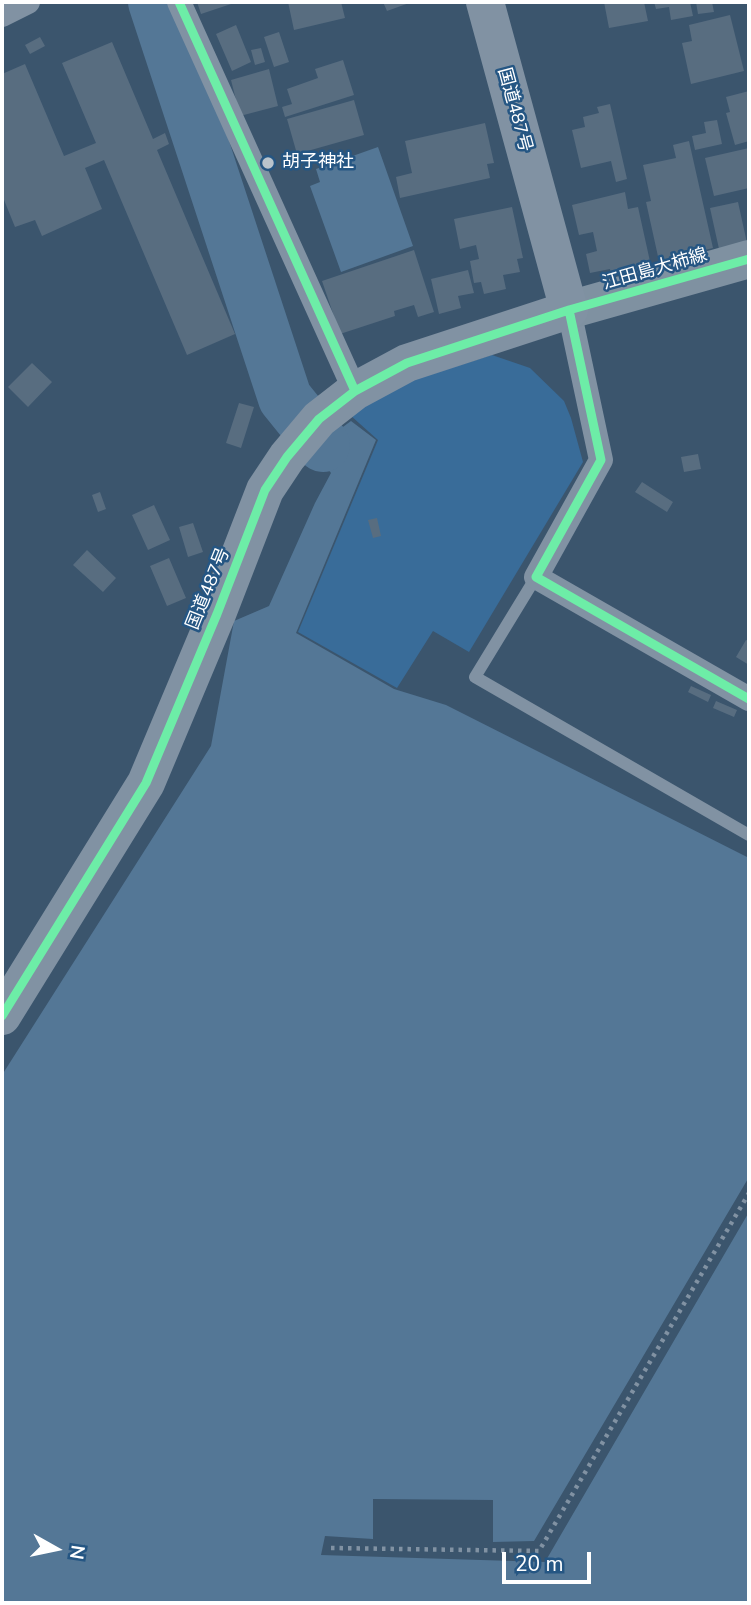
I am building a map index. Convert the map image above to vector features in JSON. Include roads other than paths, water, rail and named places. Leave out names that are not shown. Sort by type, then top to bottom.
[{"type":"highway","name":"国道487号","points":[[2,1016],[146,783],[217,614],[265,490],[288,457],[319,419],[355,391],[407,363],[569,310],[485,2]]},
{"type":"main road","name":"江田島大柿線","points":[[569,310],[749,259]]},
{"type":"street","points":[[2,15],[28,2]]},
{"type":"street","points":[[179,2],[355,391]]},
{"type":"street","points":[[569,310],[601,460],[536,577],[749,699]]},
{"type":"lane","points":[[536,577],[475,677],[749,835]]},
{"type":"waterway","points":[[155,2],[285,398],[323,445]]},
{"type":"place","name":"胡子神社","points":[[268,163]]}]
